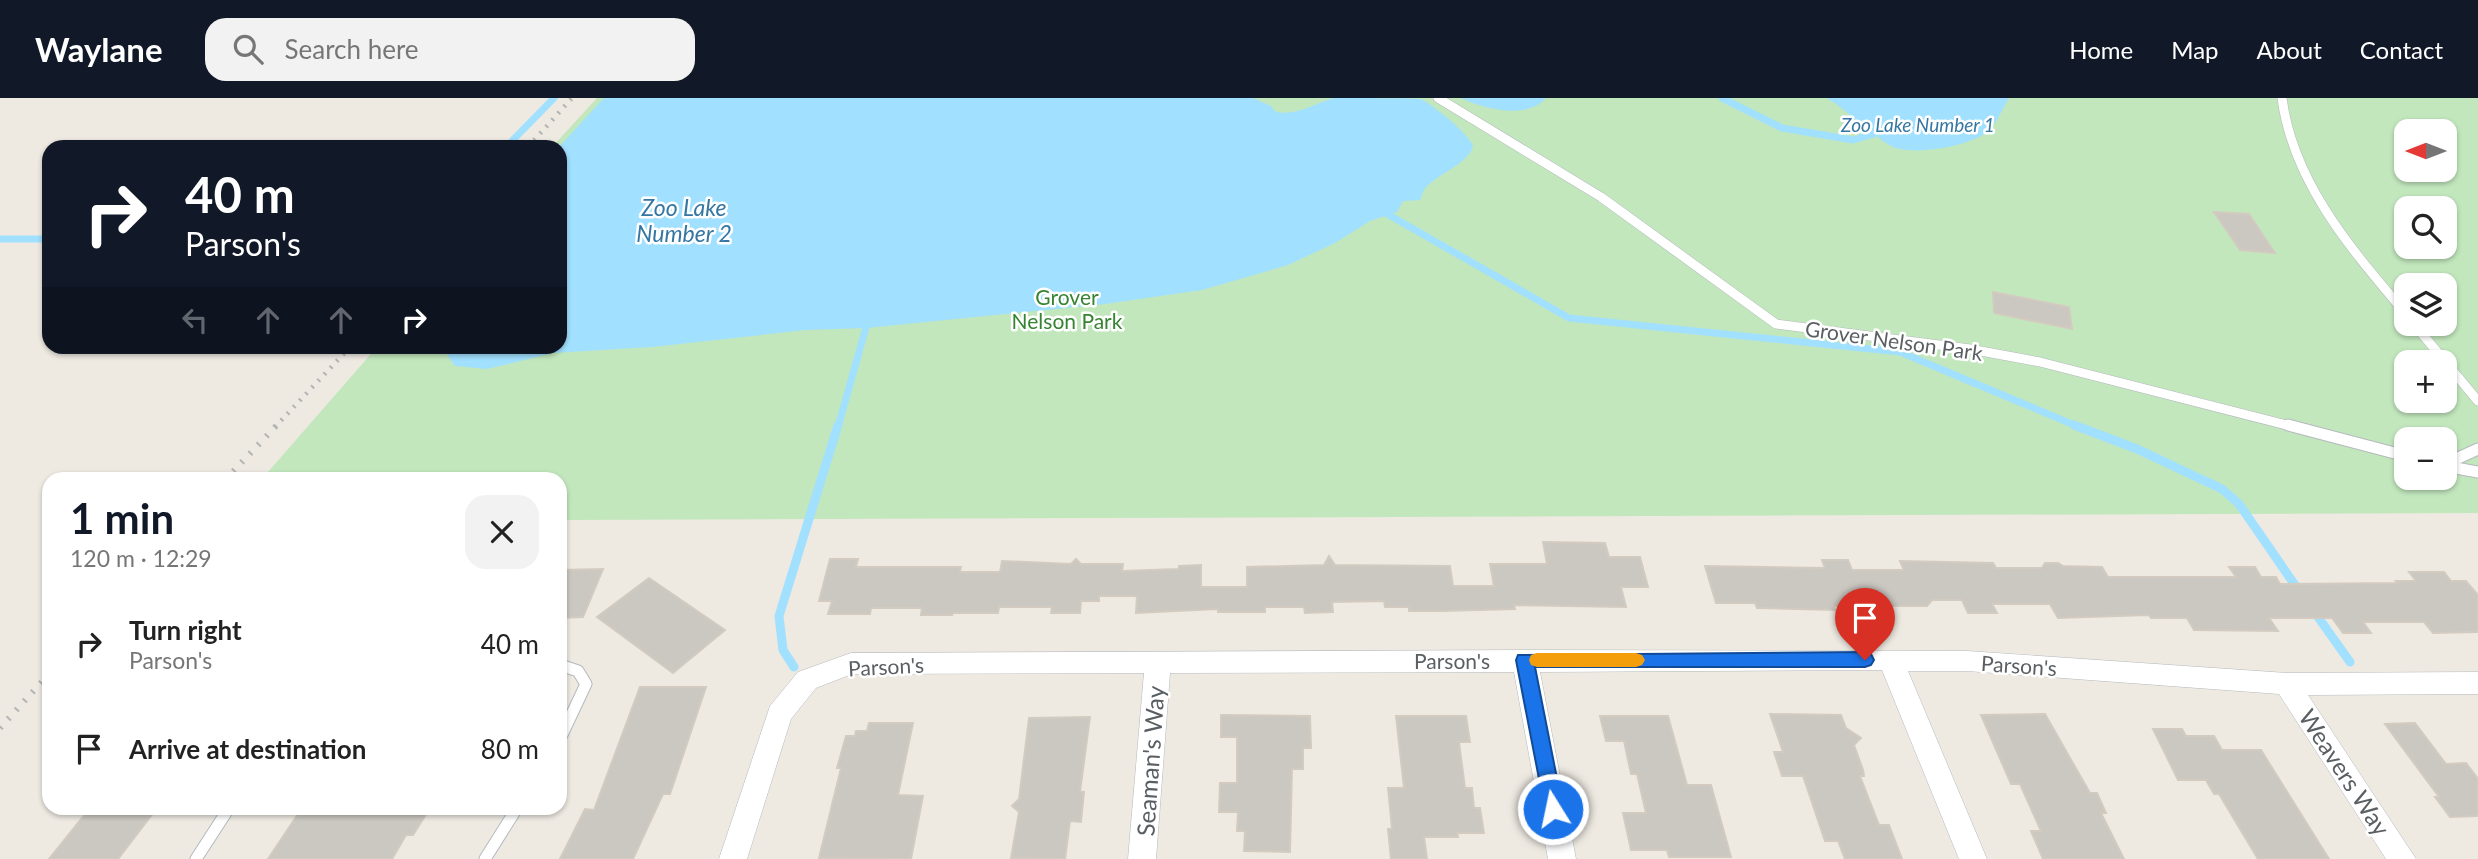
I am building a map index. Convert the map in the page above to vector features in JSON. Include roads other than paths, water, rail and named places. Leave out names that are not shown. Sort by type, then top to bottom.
[{"type":"street","points":[[1525,660],[1562,859]]},
{"type":"street","name":"Parson's","points":[[733,859],[779,714],[807,680],[850,664],[1891,660],[1968,661],[2287,684],[2478,683]]},
{"type":"street","points":[[1891,660],[1973,859]]},
{"type":"street","name":"Seaman's Way","points":[[1143,859],[1158,663]]},
{"type":"street","name":"Weavers Way","points":[[2287,684],[2402,859]]},
{"type":"lane","name":"Grover Nelson Park","points":[[1438,98],[1601,197],[1776,324],[1957,347],[2040,362],[2394,453]]},
{"type":"lane","points":[[2282,98],[2289,136],[2306,174],[2334,224],[2394,299]]},
{"type":"lane","points":[[2424,336],[2478,401]]},
{"type":"lane","points":[[2457,460],[2478,449]]},
{"type":"lane","points":[[2457,468],[2478,472]]},
{"type":"lane","points":[[567,667],[578,671],[586,684],[567,724]]},
{"type":"lane","points":[[196,859],[224,815]]},
{"type":"lane","points":[[485,859],[513,815]]},
{"type":"water","name":"Zoo Lake Number 2","points":[[604,98],[1253,98],[1271,106],[1276,112],[1284,113],[1299,111],[1334,98],[1421,99],[1442,113],[1465,134],[1473,146],[1465,158],[1423,191],[1420,200],[1403,201],[1397,212],[1370,221],[1335,243],[1288,265],[1202,290],[1105,304],[866,328],[806,330],[652,347],[567,352],[565,140]]},
{"type":"water","points":[[1461,98],[1546,98],[1538,105],[1517,111],[1493,109]]},
{"type":"water","name":"Zoo Lake Number 1","points":[[1827,98],[2009,98],[1995,123],[1981,136],[1957,145],[1913,150],[1891,146]]},
{"type":"water","name":"Zoo Lake Number 2","points":[[549,354],[487,369],[455,366],[447,355]]},
{"type":"waterway","points":[[513,140],[554,98]]},
{"type":"waterway","points":[[1722,98],[1782,128],[1853,140],[1874,134],[1880,127]]},
{"type":"waterway","points":[[1382,211],[1569,318],[1900,352],[2076,426]]},
{"type":"waterway","points":[[0,239],[42,239]]},
{"type":"waterway","points":[[838,427],[868,320]]},
{"type":"waterway","points":[[794,667],[783,650],[779,616],[838,425]]},
{"type":"waterway","points":[[2076,426],[2137,449],[2222,489],[2239,504],[2299,591]]},
{"type":"waterway","points":[[2313,610],[2350,662]]},
{"type":"railway","points":[[534,140],[572,98]]},
{"type":"railway","points":[[275,427],[343,354]]},
{"type":"railway","points":[[233,472],[277,425]]},
{"type":"railway","points":[[0,728],[42,682]]}]
